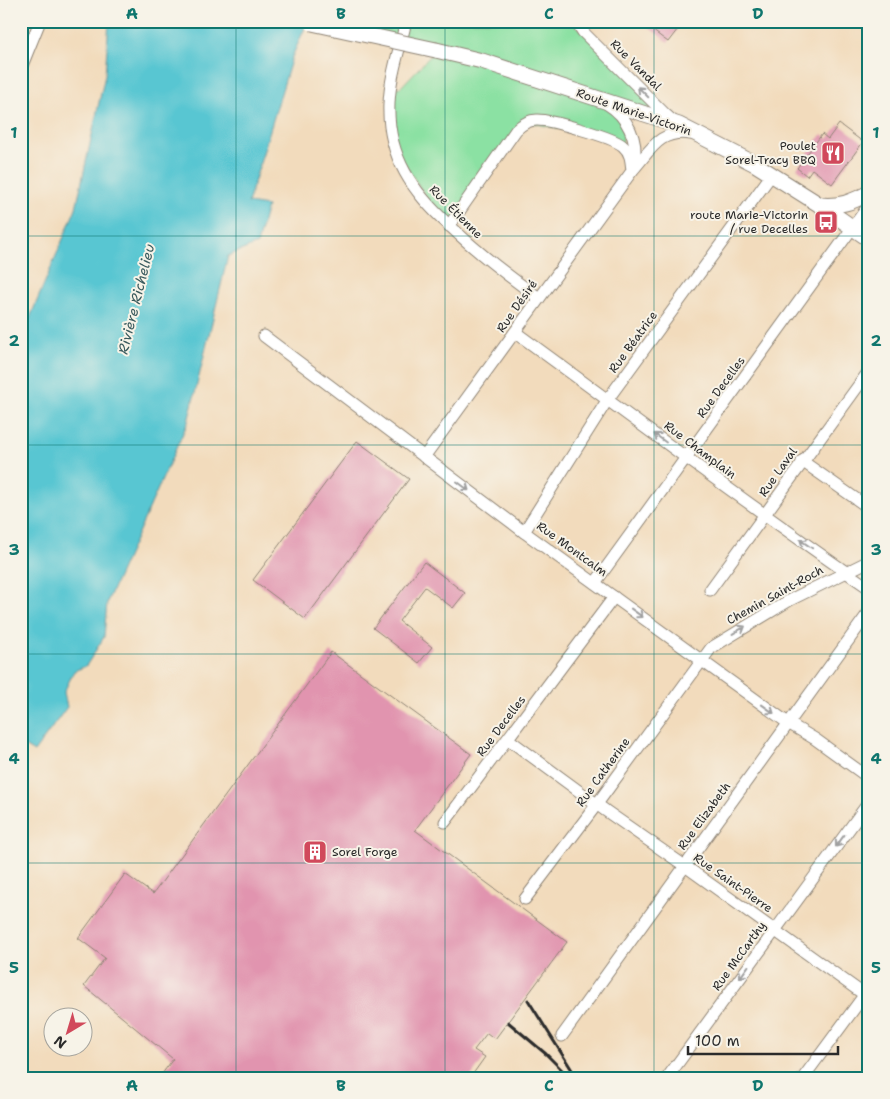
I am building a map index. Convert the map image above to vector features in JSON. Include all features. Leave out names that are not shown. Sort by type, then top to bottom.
[{"type":"main road","name":"Route Marie-Victorin","points":[[304,21],[482,60],[679,125],[772,174],[869,239]]},
{"type":"main road","points":[[820,205],[842,205],[869,193]]},
{"type":"street","points":[[21,68],[40,21]]},
{"type":"street","name":"Rue Étienne","points":[[406,21],[389,102],[390,129],[401,164],[416,192],[432,210],[496,267],[539,298]]},
{"type":"street","name":"Rue Vandal","points":[[576,21],[583,32],[664,113],[679,125]]},
{"type":"street","points":[[594,98],[614,109],[631,131],[634,139],[635,155],[632,171]]},
{"type":"street","points":[[449,226],[516,130],[527,122],[546,121],[610,139],[622,145],[627,151],[631,157],[632,171]]},
{"type":"street","name":"Rue Désiré","points":[[424,457],[632,171],[664,136],[677,132],[700,135]]},
{"type":"street","name":"Rue Béatrice","points":[[524,532],[608,399],[772,174]]},
{"type":"street","name":"Rue Decelles","points":[[595,583],[869,205]]},
{"type":"street","name":"Rue Champlain","points":[[515,332],[765,515],[869,588]]},
{"type":"street","name":"Rue Montcalm","points":[[264,336],[524,532],[788,723],[815,739],[869,778]]},
{"type":"street","name":"Rue Laval","points":[[710,590],[869,371]]},
{"type":"street","points":[[802,461],[869,508]]},
{"type":"street","name":"Chemin Saint-Roch","points":[[701,660],[716,644],[790,600],[869,560]]},
{"type":"street","name":"Rue Decelles","points":[[445,822],[614,597]]},
{"type":"street","name":"Rue Elizabeth","points":[[562,1036],[869,612]]},
{"type":"street","name":"Rue Catherine","points":[[525,899],[597,804],[701,660]]},
{"type":"street","name":"Rue Saint-Pierre","points":[[508,739],[867,994]]},
{"type":"street","name":"Rue McCarthy","points":[[667,1078],[869,802]]},
{"type":"street","points":[[803,1078],[867,994]]},
{"type":"green space","points":[[329,21],[572,21],[664,113],[598,99],[614,114],[621,124],[622,145],[610,139],[527,122],[449,226],[439,217],[395,149],[391,89],[401,87],[435,51]]},
{"type":"water","name":"Rivière Richelieu","points":[[109,21],[308,21],[292,57],[248,203],[267,206],[257,244],[228,256],[188,422],[107,602],[104,637],[86,666],[74,671],[64,692],[67,707],[34,752],[21,744],[21,339],[76,208],[105,75]]},
{"type":"building","points":[[640,21],[684,21],[668,42]]},
{"type":"building","points":[[839,124],[863,142],[832,184],[812,169],[807,176],[797,168],[822,134],[828,139]]},
{"type":"building","points":[[357,441],[409,479],[305,619],[253,580]]},
{"type":"building","points":[[424,562],[465,593],[453,608],[425,587],[399,621],[432,647],[419,663],[373,628]]},
{"type":"building","name":"Sorel Forge","points":[[331,652],[471,754],[415,830],[567,942],[495,1039],[487,1033],[474,1050],[485,1057],[470,1078],[159,1078],[173,1059],[84,986],[105,958],[78,938],[125,874],[153,894]]},
{"type":"railway","points":[[528,1000],[577,1078]]},
{"type":"railway","points":[[508,1022],[546,1054],[570,1078]]},
{"type":"place","name":"Poulet Sorel-Tracy BBQ","points":[[833,153]]},
{"type":"place","name":"route Marie-Victorin / rue Decelles","points":[[826,222]]},
{"type":"place","name":"Sorel Forge","points":[[315,852]]}]
